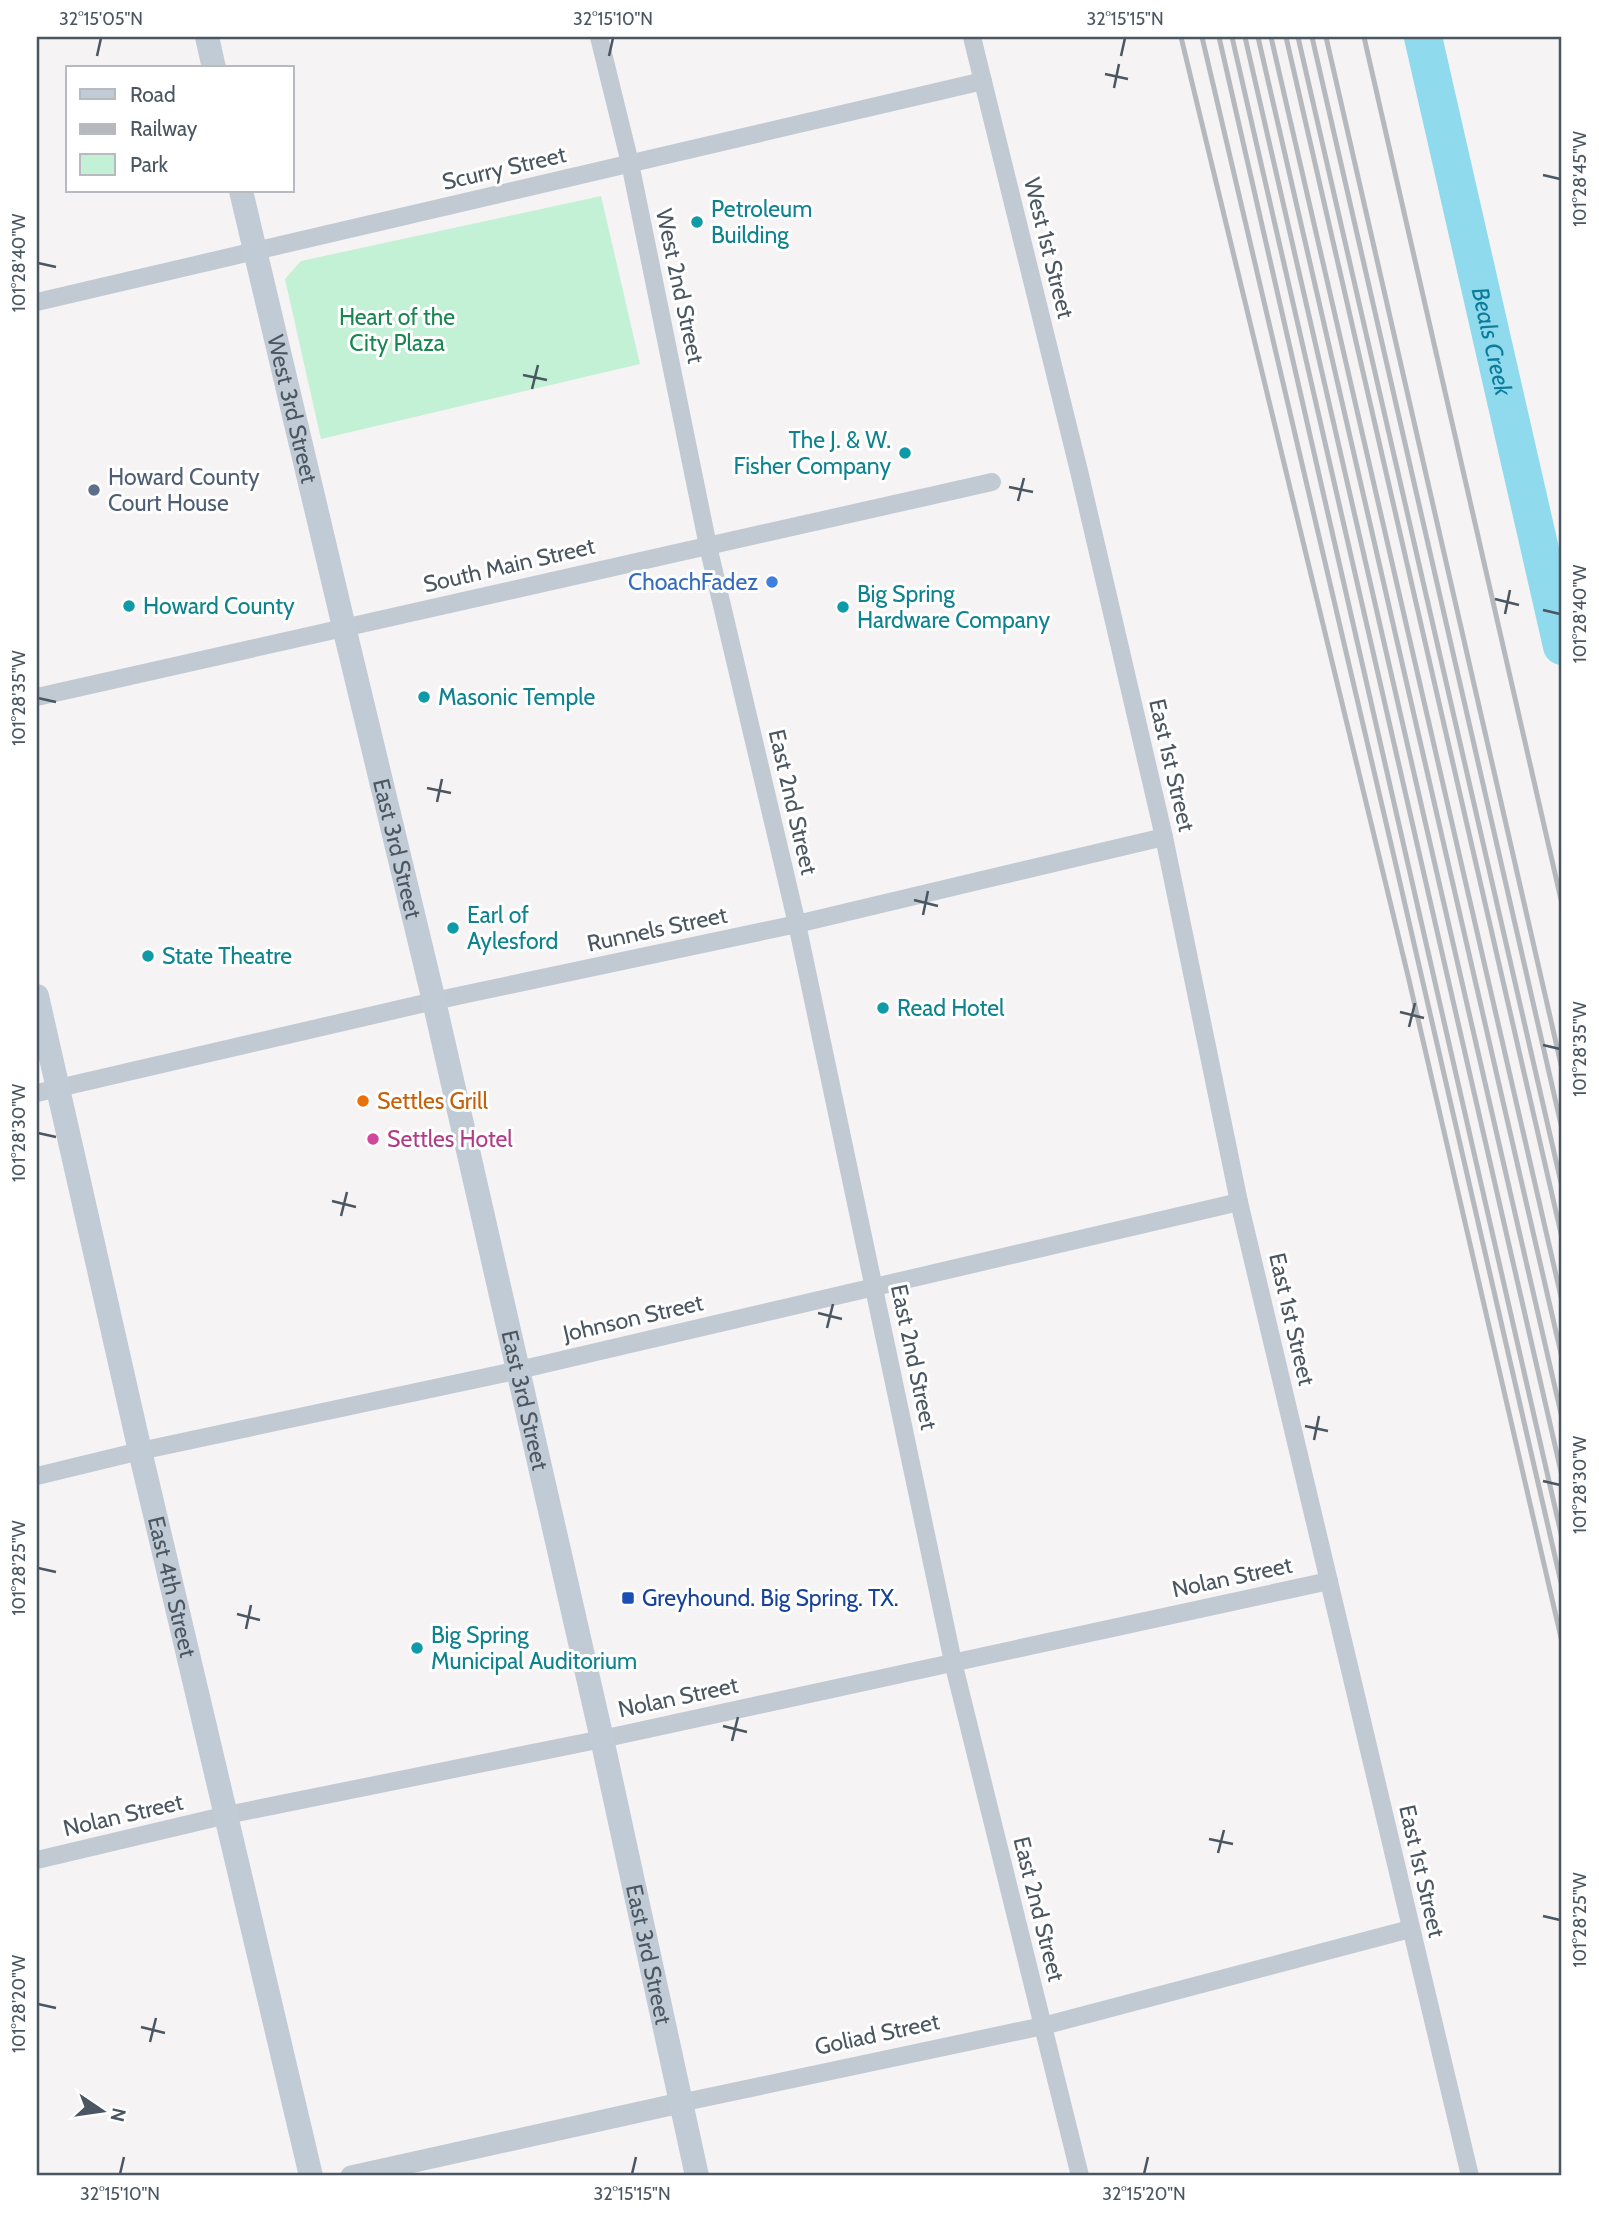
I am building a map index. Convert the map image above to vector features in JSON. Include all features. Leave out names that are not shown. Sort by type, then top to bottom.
[{"type":"main road","points":[[207,37],[214,66]]},
{"type":"main road","name":"West 3rd Street","points":[[241,192],[344,627]]},
{"type":"main road","name":"East 3rd Street","points":[[344,627],[519,1370],[697,2176]]},
{"type":"main road","name":"East 4th Street","points":[[37,996],[48,1091],[140,1451],[311,2176]]},
{"type":"street","name":"West 2nd Street","points":[[599,37],[629,163],[708,546]]},
{"type":"street","name":"West 1st Street","points":[[972,37],[1079,471]]},
{"type":"street","name":"Scurry Street","points":[[37,302],[983,81]]},
{"type":"street","name":"East 1st Street","points":[[1079,471],[1164,837],[1239,1202],[1470,2176]]},
{"type":"street","name":"South Main Street","points":[[37,696],[992,482]]},
{"type":"street","name":"East 2nd Street","points":[[708,546],[797,924],[953,1662],[1080,2176]]},
{"type":"street","name":"Runnels Street","points":[[48,1091],[434,1002],[797,924],[1164,837]]},
{"type":"street","name":"Johnson Street","points":[[37,1476],[140,1451],[519,1370],[1239,1202]]},
{"type":"street","name":"Nolan Street","points":[[37,1860],[227,1815],[602,1739],[1329,1581]]},
{"type":"street","name":"Goliad Street","points":[[351,2176],[1042,2026],[1410,1929]]},
{"type":"green space","name":"Heart of the City Plaza","points":[[601,196],[640,364],[321,439],[285,279],[301,261]]},
{"type":"waterway","name":"Beals Creek","points":[[1423,37],[1562,646]]},
{"type":"railway","points":[[1181,37],[1409,980],[1562,1642]]},
{"type":"railway","points":[[1202,37],[1562,1587]]},
{"type":"railway","points":[[1219,37],[1562,1538]]},
{"type":"railway","points":[[1232,37],[1562,1476]]},
{"type":"railway","points":[[1245,37],[1562,1418]]},
{"type":"railway","points":[[1258,37],[1562,1358]]},
{"type":"railway","points":[[1271,37],[1562,1301]]},
{"type":"railway","points":[[1286,37],[1562,1238]]},
{"type":"railway","points":[[1298,37],[1562,1187]]},
{"type":"railway","points":[[1312,37],[1562,1129]]},
{"type":"railway","points":[[1326,37],[1562,1069]]},
{"type":"railway","points":[[1364,37],[1562,904]]},
{"type":"place","name":"Petroleum Building","points":[[697,222]]},
{"type":"place","name":"The J. & W. Fisher Company","points":[[905,453]]},
{"type":"place","name":"Howard County Court House","points":[[94,490]]},
{"type":"place","name":"ChoachFadez","points":[[772,582]]},
{"type":"place","name":"Howard County","points":[[129,606]]},
{"type":"place","name":"Big Spring Hardware Company","points":[[843,607]]},
{"type":"place","name":"Masonic Temple","points":[[424,697]]},
{"type":"place","name":"Earl of Aylesford","points":[[453,928]]},
{"type":"place","name":"State Theatre","points":[[148,956]]},
{"type":"place","name":"Read Hotel","points":[[883,1008]]},
{"type":"place","name":"Settles Grill","points":[[363,1101]]},
{"type":"place","name":"Settles Hotel","points":[[373,1139]]},
{"type":"place","name":"Greyhound. Big Spring. TX.","points":[[628,1598]]},
{"type":"place","name":"Big Spring Municipal Auditorium","points":[[417,1648]]}]
